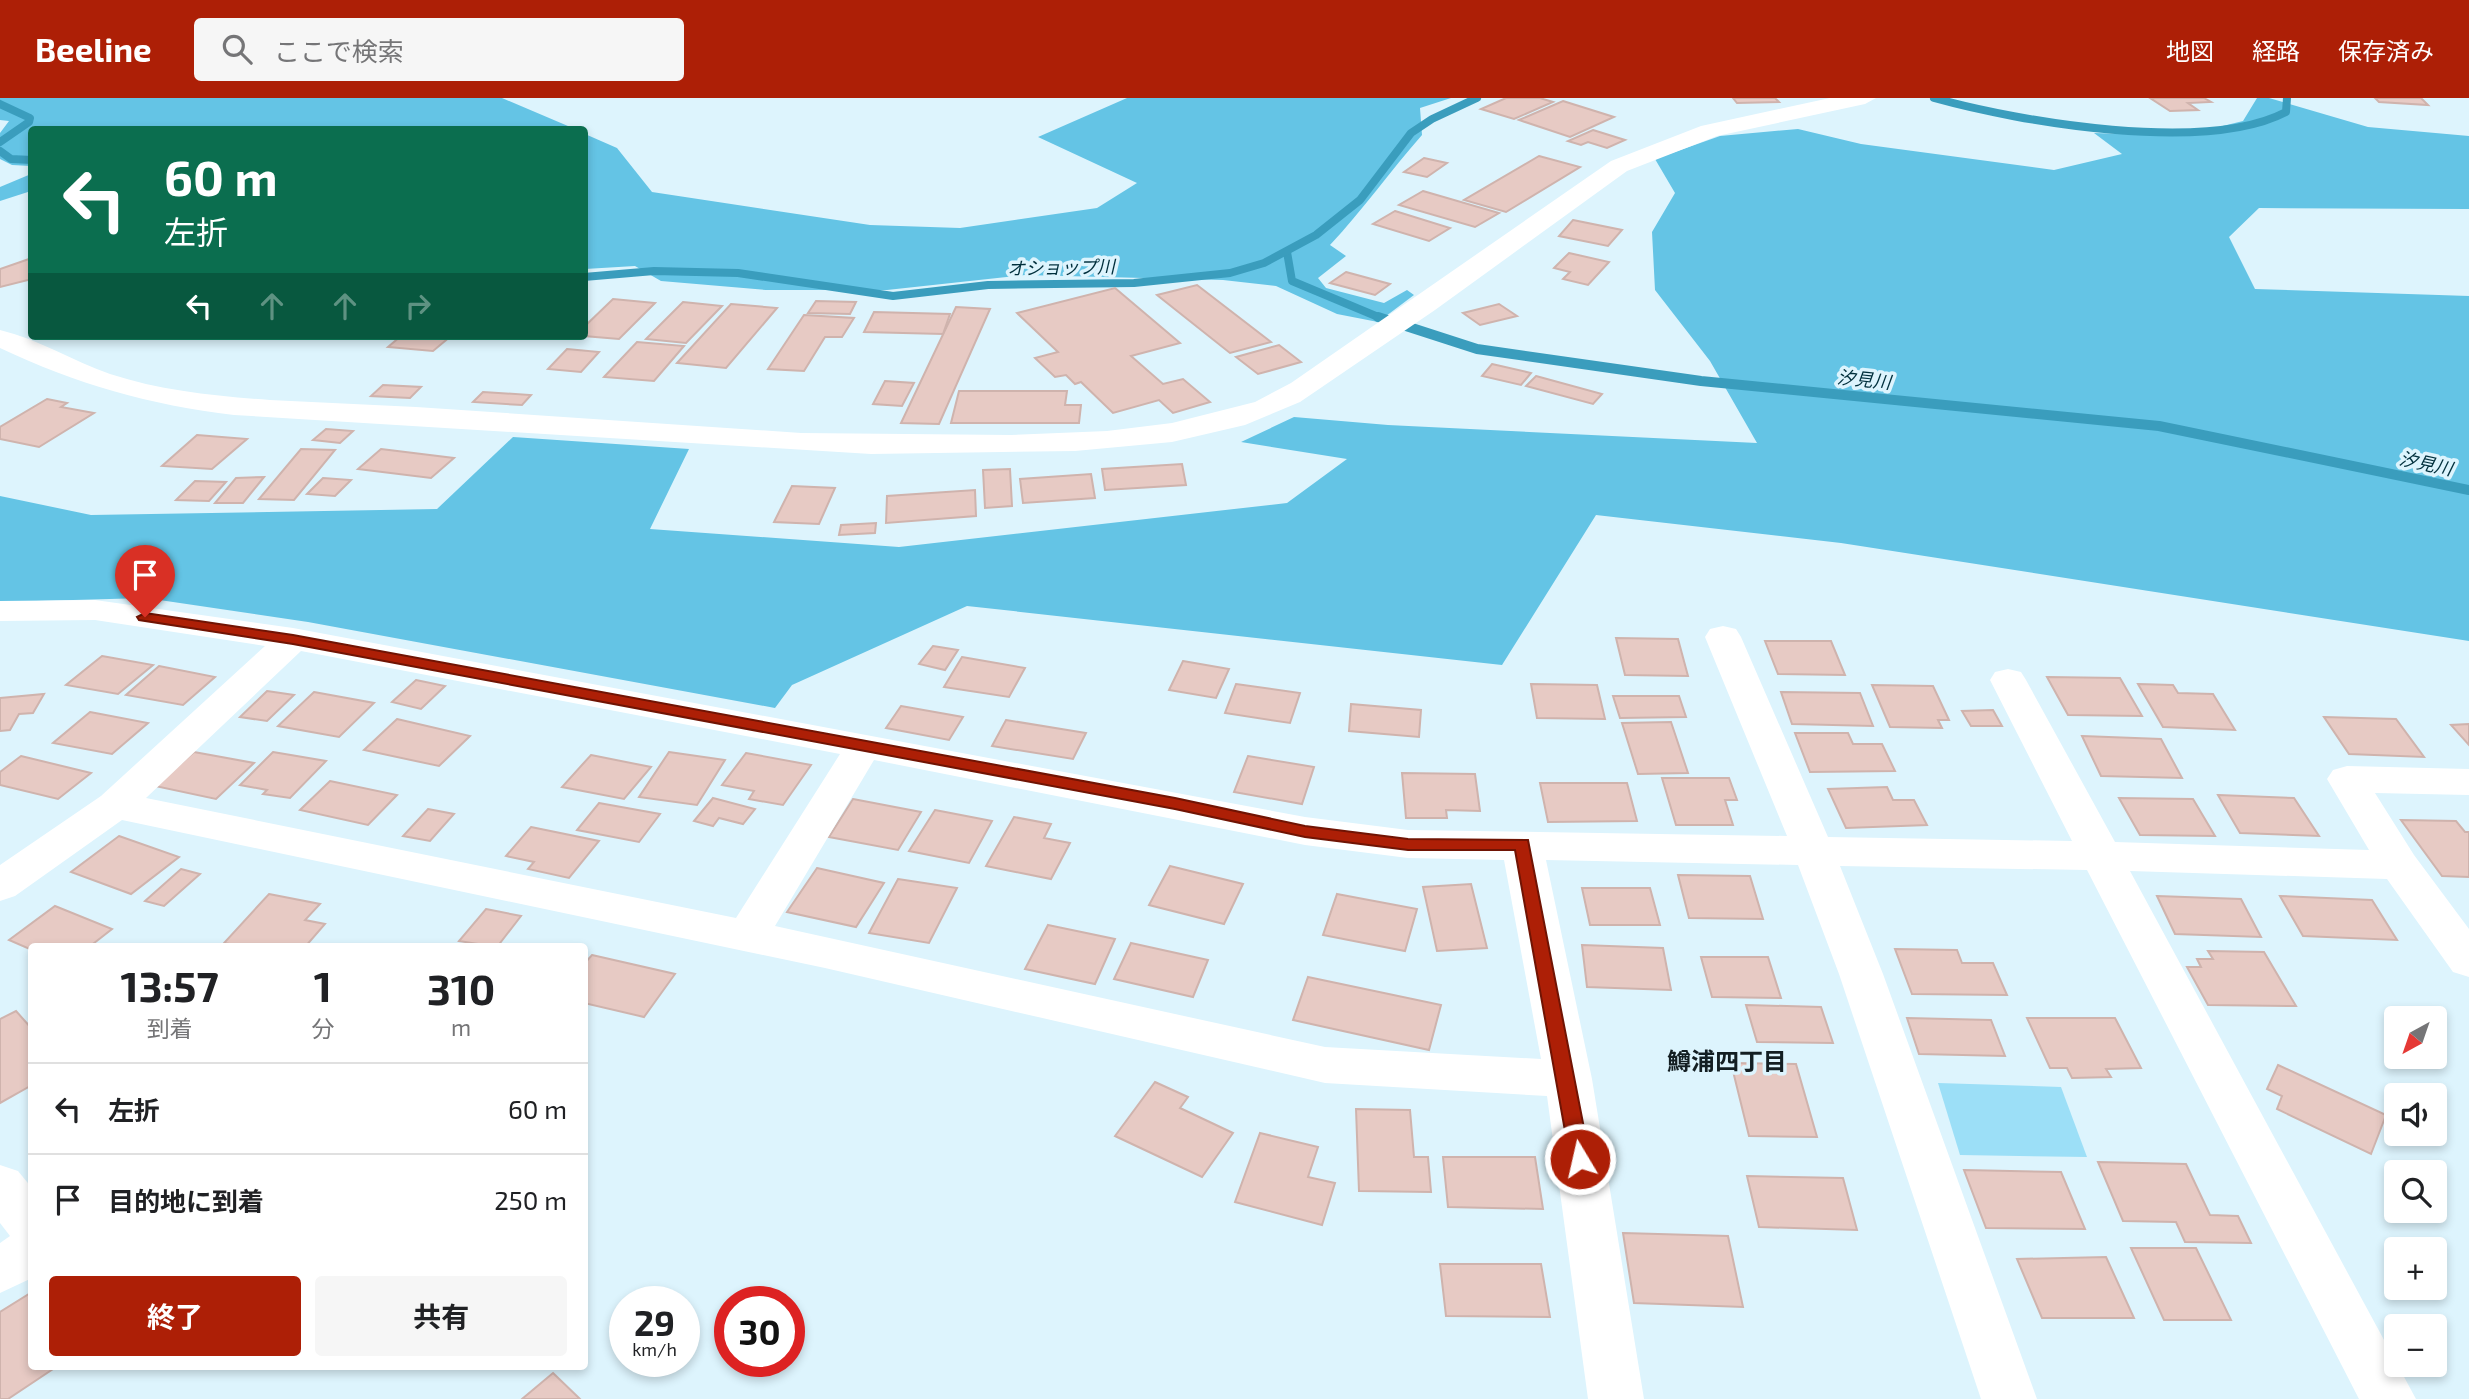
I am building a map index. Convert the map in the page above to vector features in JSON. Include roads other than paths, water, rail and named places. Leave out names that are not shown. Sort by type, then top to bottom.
[{"type":"street","points":[[0,338],[114,385],[160,396],[249,410],[442,417],[772,443],[924,447],[1084,442],[1151,435],[1214,423],[1267,407],[1397,325],[1619,166],[1658,146],[1709,129],[1865,98]]},
{"type":"street","points":[[0,611],[95,610],[293,639],[1305,831],[1408,844],[2103,856],[2399,865]]},
{"type":"street","points":[[1723,637],[1814,852],[1861,974],[2009,1399]]},
{"type":"street","points":[[0,886],[115,805],[293,639]]},
{"type":"street","points":[[2008,680],[2388,1399]]},
{"type":"street","points":[[747,936],[863,747]]},
{"type":"street","points":[[2469,782],[2347,779],[2399,865],[2469,961]]},
{"type":"street","points":[[115,805],[747,936],[1325,1065],[1568,1079]]},
{"type":"street","points":[[1522,844],[1568,1079],[1616,1399]]},
{"type":"street","points":[[0,1186],[28,1221]]},
{"type":"street","points":[[0,1270],[28,1252]]},
{"type":"waterway","name":"オショップ川","points":[[588,277],[654,271],[738,273],[893,296],[988,285],[1134,283],[1230,273],[1264,263],[1316,235],[1360,200],[1411,133],[1432,119],[1477,98]]},
{"type":"waterway","name":"オショップ川","points":[[1934,98],[2062,124],[2162,132],[2209,131],[2251,124],[2286,112],[2287,98]]},
{"type":"waterway","name":"オショップ川","points":[[0,104],[30,118],[29,122],[0,142]]},
{"type":"waterway","name":"オショップ川","points":[[0,151],[11,159],[28,160]]},
{"type":"waterway","name":"汐見川","points":[[1287,252],[1292,281],[1379,317]]},
{"type":"waterway","name":"汐見川","points":[[1379,317],[1477,349],[1701,381],[2159,426],[2469,490]]},
{"type":"waterway","name":"汐見川","points":[[1379,317],[1383,319]]},
{"type":"district","name":"鱒浦四丁目","points":[[1727,1060]]}]
